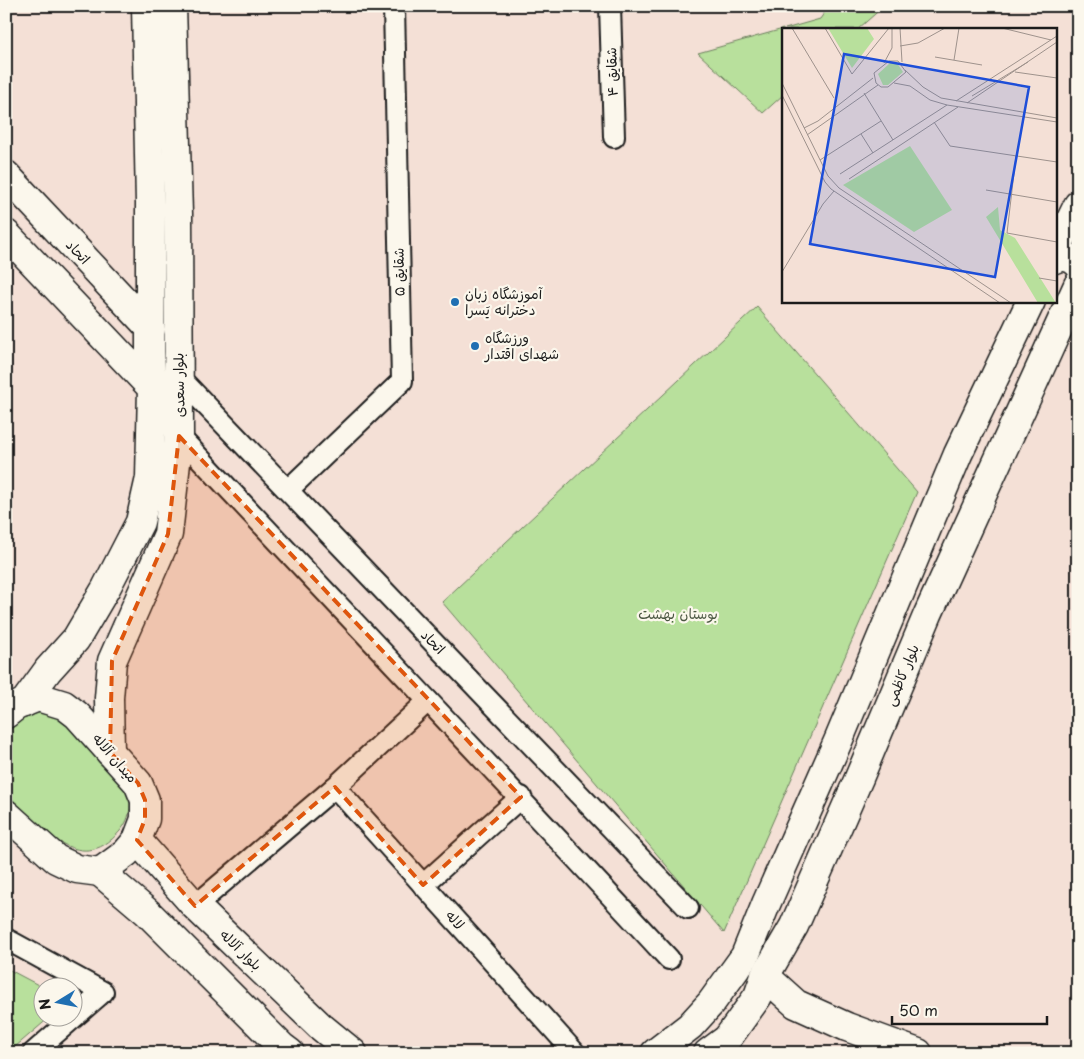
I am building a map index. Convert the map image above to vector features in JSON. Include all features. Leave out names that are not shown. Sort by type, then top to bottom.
[{"type":"street","name":"بلوار سعدی","points":[[15,708],[76,639],[106,588],[140,522],[150,478],[152,388],[146,6]]},
{"type":"street","name":"بلوار سعدی","points":[[110,752],[109,698],[112,661],[168,534],[179,436],[178,214],[172,6]]},
{"type":"street","name":"شقایق ۵","points":[[288,490],[402,381],[394,6]]},
{"type":"street","name":"شقایق ۴","points":[[610,6],[614,137]]},
{"type":"street","name":"اتحاد","points":[[6,175],[150,341]]},
{"type":"street","name":"اتحاد","points":[[6,201],[100,316],[150,341]]},
{"type":"street","points":[[1056,250],[1078,206]]},
{"type":"street","points":[[6,234],[100,316],[152,388]]},
{"type":"street","points":[[1056,259],[1066,257],[1078,264]]},
{"type":"street","name":"بلوار کاظمی","points":[[708,1053],[727,1039],[758,996],[765,976],[794,926],[928,614],[1078,285]]},
{"type":"street","points":[[655,1053],[690,1026],[711,1003],[745,956],[839,739],[958,454],[1031,302]]},
{"type":"street","name":"اتحاد","points":[[178,376],[688,908]]},
{"type":"street","points":[[179,436],[521,797],[669,959]]},
{"type":"street","name":"میدان آلاله","points":[[15,708],[38,697],[64,705],[77,715],[138,783],[145,800],[145,819],[137,840],[126,853],[100,872]]},
{"type":"street","points":[[196,906],[335,787],[428,701]]},
{"type":"street","name":"لاله","points":[[335,787],[575,1053]]},
{"type":"street","points":[[423,885],[521,797]]},
{"type":"street","points":[[11,822],[56,859],[76,869],[100,872],[147,912],[290,1053]]},
{"type":"street","name":"بلوار آلاله","points":[[137,840],[196,906],[320,1026],[353,1053]]},
{"type":"street","points":[[6,939],[103,992],[33,1053]]},
{"type":"street","points":[[765,976],[796,1004],[847,1027],[918,1053]]},
{"type":"highlighted area","points":[[179,436],[521,797],[423,885],[335,787],[195,906],[137,840],[145,819],[145,800],[138,783],[110,752],[112,661],[168,534]]},
{"type":"green space","points":[[829,6],[884,6],[859,28],[788,28],[820,19]]},
{"type":"green space","points":[[782,29],[782,96],[763,113],[698,53]]},
{"type":"green space","name":"بوستان بهشت","points":[[757,307],[917,492],[724,933],[442,602]]},
{"type":"green space","points":[[41,712],[62,717],[126,785],[130,803],[129,815],[120,831],[104,845],[89,850],[74,848],[59,842],[6,793],[6,732],[24,718]]},
{"type":"green space","points":[[6,968],[32,982],[32,1026],[40,1026],[6,1053]]},
{"type":"place","name":"آموزشگاه زبان دخترانه یَسرا","points":[[455,302]]},
{"type":"place","name":"ورزشگاه شهدای اقتدار","points":[[475,346]]}]
